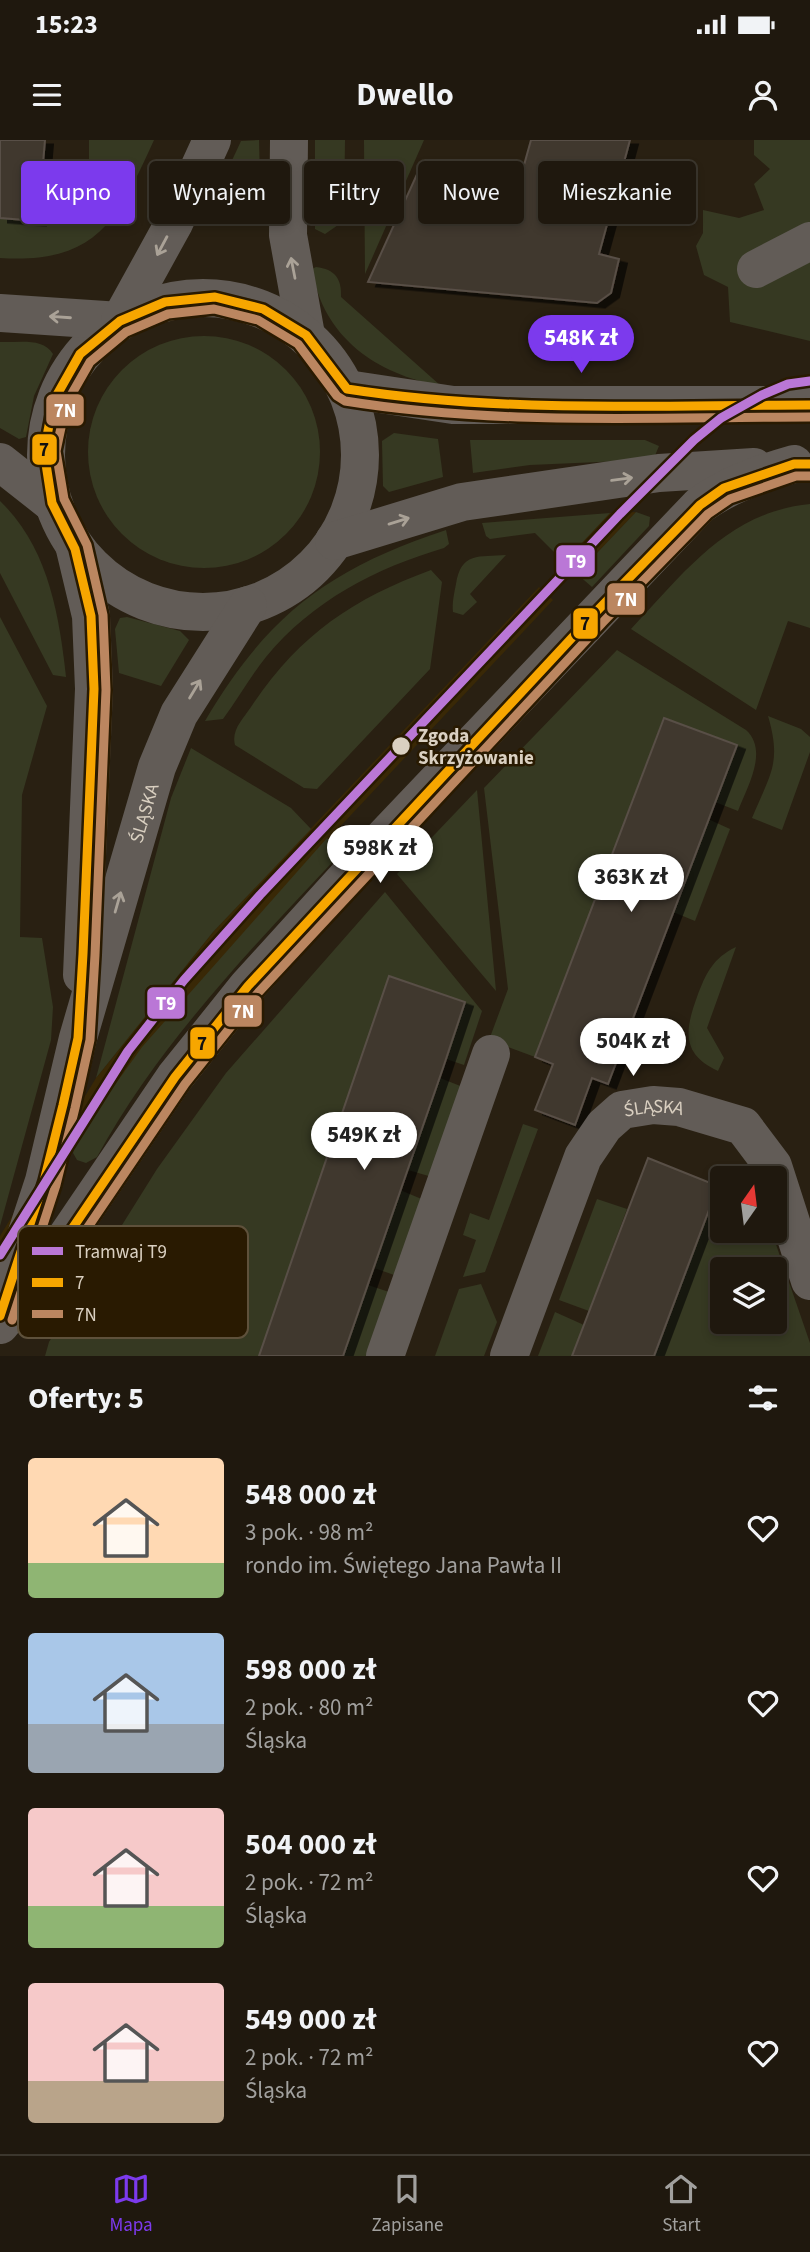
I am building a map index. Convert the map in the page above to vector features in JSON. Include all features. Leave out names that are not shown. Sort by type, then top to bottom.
[{"type":"street","points":[[120,321],[174,223],[212,140]]},
{"type":"street","points":[[289,140],[288,235],[306,335]]},
{"type":"street","points":[[756,269],[810,241]]},
{"type":"street","points":[[215,297],[263,309],[306,335],[347,389],[360,443],[359,478],[350,511],[334,541],[311,570],[282,591],[248,606],[210,613],[172,610],[135,598],[102,578],[75,549],[52,503],[44,451],[54,400],[80,354],[120,321],[165,302],[215,297]]},
{"type":"street","points":[[0,313],[120,321]]},
{"type":"street","points":[[347,389],[453,405],[810,405]]},
{"type":"street","points":[[0,462],[52,503]]},
{"type":"street","points":[[334,541],[462,502],[659,473],[802,464]]},
{"type":"street","points":[[74,1226],[175,1077],[248,986],[700,505],[724,488],[802,464]]},
{"type":"street","name":"ŚLĄSKA","points":[[75,549],[91,616],[94,689],[78,1038]]},
{"type":"street","name":"ŚLĄSKA","points":[[29,1226],[44,1181],[78,1038],[157,767],[179,714],[248,606]]},
{"type":"street","points":[[384,1356],[491,1054]]},
{"type":"street","name":"ŚLĄSKA","points":[[509,1356],[583,1157],[604,1126],[622,1110],[653,1105],[679,1107],[743,1126],[773,1166],[810,1281]]},
{"type":"street","name":"ŚLĄSKA","points":[[0,1316],[18,1261]]},
{"type":"street","points":[[0,1325],[18,1303]]},
{"type":"shaded area","points":[[636,512],[577,574],[564,562],[610,513]]},
{"type":"shaded area","points":[[539,587],[553,600],[304,865],[84,1128],[26,1226],[18,1226],[18,1239],[0,1269],[0,1236],[96,1078],[213,932]]},
{"type":"green space","points":[[89,140],[154,140],[135,180],[135,161],[89,161]]},
{"type":"green space","points":[[259,140],[260,161],[232,161],[241,141]]},
{"type":"green space","points":[[315,140],[345,140],[345,161],[315,161]]},
{"type":"green space","points":[[364,140],[424,140],[404,185],[404,161],[364,161]]},
{"type":"green space","points":[[754,140],[810,140],[810,341],[730,322],[728,287],[704,275],[696,246],[703,233],[703,210],[739,218],[764,210],[754,184],[770,169],[754,155]]},
{"type":"green space","points":[[0,218],[21,218],[21,224],[107,224],[82,245],[60,253],[33,258],[0,258]]},
{"type":"green space","points":[[315,224],[340,224],[325,234],[315,229]]},
{"type":"green space","points":[[365,224],[387,224],[365,274]]},
{"type":"green space","points":[[316,267],[333,273],[339,280],[341,297],[441,386],[395,372],[357,349],[328,315],[318,293],[312,269]]},
{"type":"green space","points":[[193,336],[215,336],[238,341],[269,355],[294,378],[315,418],[320,452],[318,475],[306,507],[294,526],[278,542],[238,563],[215,568],[193,568],[170,563],[139,549],[114,526],[93,486],[88,463],[88,441],[93,418],[107,387],[130,362],[170,341]]},
{"type":"green space","points":[[0,342],[37,343],[53,354],[34,396],[26,437],[19,439],[0,428]]},
{"type":"green space","points":[[394,433],[438,439],[443,477],[389,492],[383,486],[382,441]]},
{"type":"green space","points":[[470,440],[645,440],[659,446],[654,458],[645,460],[530,465],[473,473]]},
{"type":"green space","points":[[0,501],[30,539],[40,560],[55,606],[66,677],[53,675],[0,573]]},
{"type":"green space","points":[[810,504],[810,628],[788,621],[756,710],[631,629],[689,567],[731,532],[781,509]]},
{"type":"green space","points":[[636,512],[650,517],[649,526],[592,587],[577,574]]},
{"type":"green space","points":[[610,513],[564,562],[535,533],[490,539],[486,536],[482,523]]},
{"type":"green space","points":[[446,530],[449,544],[444,548],[370,577],[325,603],[304,619],[266,657],[223,719],[205,721],[253,652],[278,624],[305,600],[368,561]]},
{"type":"green space","points":[[506,555],[470,594],[477,602],[463,615],[453,612],[455,588],[462,566],[473,558]]},
{"type":"green space","points":[[431,570],[442,582],[430,669],[317,789],[304,788],[235,745],[235,734],[241,720],[269,682],[308,640],[352,607]]},
{"type":"green space","points":[[0,617],[47,706],[22,795],[20,937],[42,938],[53,1007],[51,1040],[0,1226]]},
{"type":"green space","points":[[127,617],[180,631],[189,640],[161,686],[119,673],[115,629],[120,618]]},
{"type":"green space","points":[[617,650],[746,730],[756,748],[754,769],[738,811],[715,802],[663,719],[535,1057],[489,1040],[508,989],[484,788]]},
{"type":"green space","points":[[768,716],[801,729],[810,737],[810,752],[782,830],[752,818],[769,779],[774,758]]},
{"type":"green space","points":[[191,748],[291,808],[311,829],[213,932],[96,1078],[171,798]]},
{"type":"green space","points":[[477,790],[496,991],[397,874]]},
{"type":"green space","points":[[708,819],[730,829],[695,921],[673,912]]},
{"type":"green space","points":[[327,838],[342,852],[242,960],[179,1035],[149,1074],[97,1157],[86,1163],[77,1160],[73,1153],[74,1146],[84,1128],[142,1047]]},
{"type":"green space","points":[[385,892],[482,1011],[464,1065],[446,1059],[465,1002],[389,976],[259,1356],[45,1356],[51,1338],[248,1338],[248,1226],[121,1226],[157,1169],[226,1073]]},
{"type":"green space","points":[[736,947],[707,1028],[724,1058],[718,1071],[697,1057],[692,1049],[689,1040],[690,1020],[700,988],[711,967],[721,956]]},
{"type":"green space","points":[[440,1078],[463,1087],[432,1177],[408,1170]]},
{"type":"green space","points":[[523,1124],[538,1129],[485,1272],[463,1277],[476,1240],[463,1235],[470,1213],[489,1220]]},
{"type":"green space","points":[[400,1190],[424,1200],[397,1276],[374,1268]]},
{"type":"green space","points":[[597,1199],[627,1209],[589,1311],[559,1300]]},
{"type":"green space","points":[[710,1207],[710,1243],[775,1243],[780,1257],[710,1257],[710,1334],[787,1334],[787,1276],[810,1343],[810,1356],[654,1356]]},
{"type":"green space","points":[[481,1284],[497,1322],[484,1356],[435,1356],[459,1289]]},
{"type":"green space","points":[[368,1285],[392,1293],[370,1356],[343,1356]]},
{"type":"green space","points":[[555,1312],[584,1325],[572,1356],[538,1356]]},
{"type":"building","points":[[0,140],[45,140],[43,161],[21,161],[21,220],[0,218]]},
{"type":"building","points":[[531,140],[630,140],[624,161],[538,161],[538,224],[607,224],[599,254],[619,259],[611,293],[597,303],[368,282],[394,224],[404,224],[404,203],[418,172],[418,224],[524,224],[524,165]]},
{"type":"building","points":[[664,718],[737,745],[608,1084],[592,1078],[575,1125],[535,1110],[553,1064],[535,1057]]},
{"type":"building","points":[[389,976],[465,1002],[443,1068],[343,1356],[259,1356]]},
{"type":"building","points":[[648,1158],[710,1183],[710,1207],[654,1356],[572,1356]]},
{"type":"tram line","name":"T9","points":[[18,1226],[128,1051],[184,980],[260,895],[620,514],[694,440],[721,418],[762,395],[788,384],[810,381]]},
{"type":"tram line","name":"T9","points":[[0,1255],[18,1226]]},
{"type":"transit line","name":"7","points":[[29,1226],[44,1181],[78,1038],[83,954],[94,689],[91,616],[75,549],[52,503],[44,451],[54,400],[80,354],[120,321],[165,302],[215,297],[263,309],[306,335],[347,389],[405,397],[520,405],[810,405]]},
{"type":"transit line","name":"7N","points":[[43,1226],[56,1185],[90,1040],[95,955],[106,690],[103,615],[87,545],[64,499],[56,451],[66,404],[90,362],[126,332],[168,314],[214,309],[258,320],[298,344],[337,396],[345,401],[403,409],[519,417],[810,417]]},
{"type":"transit line","name":"7","points":[[74,1226],[175,1077],[248,986],[595,613],[700,505],[724,488],[794,464],[810,464]]},
{"type":"transit line","name":"7N","points":[[89,1226],[185,1084],[257,994],[604,621],[708,514],[730,499],[796,476],[810,476]]},
{"type":"transit line","name":"7","points":[[0,1316],[18,1261]]},
{"type":"transit line","name":"7N","points":[[12,1320],[18,1302]]},
{"type":"place","name":"Zgoda Skrzyżowanie","points":[[401,746]]}]
